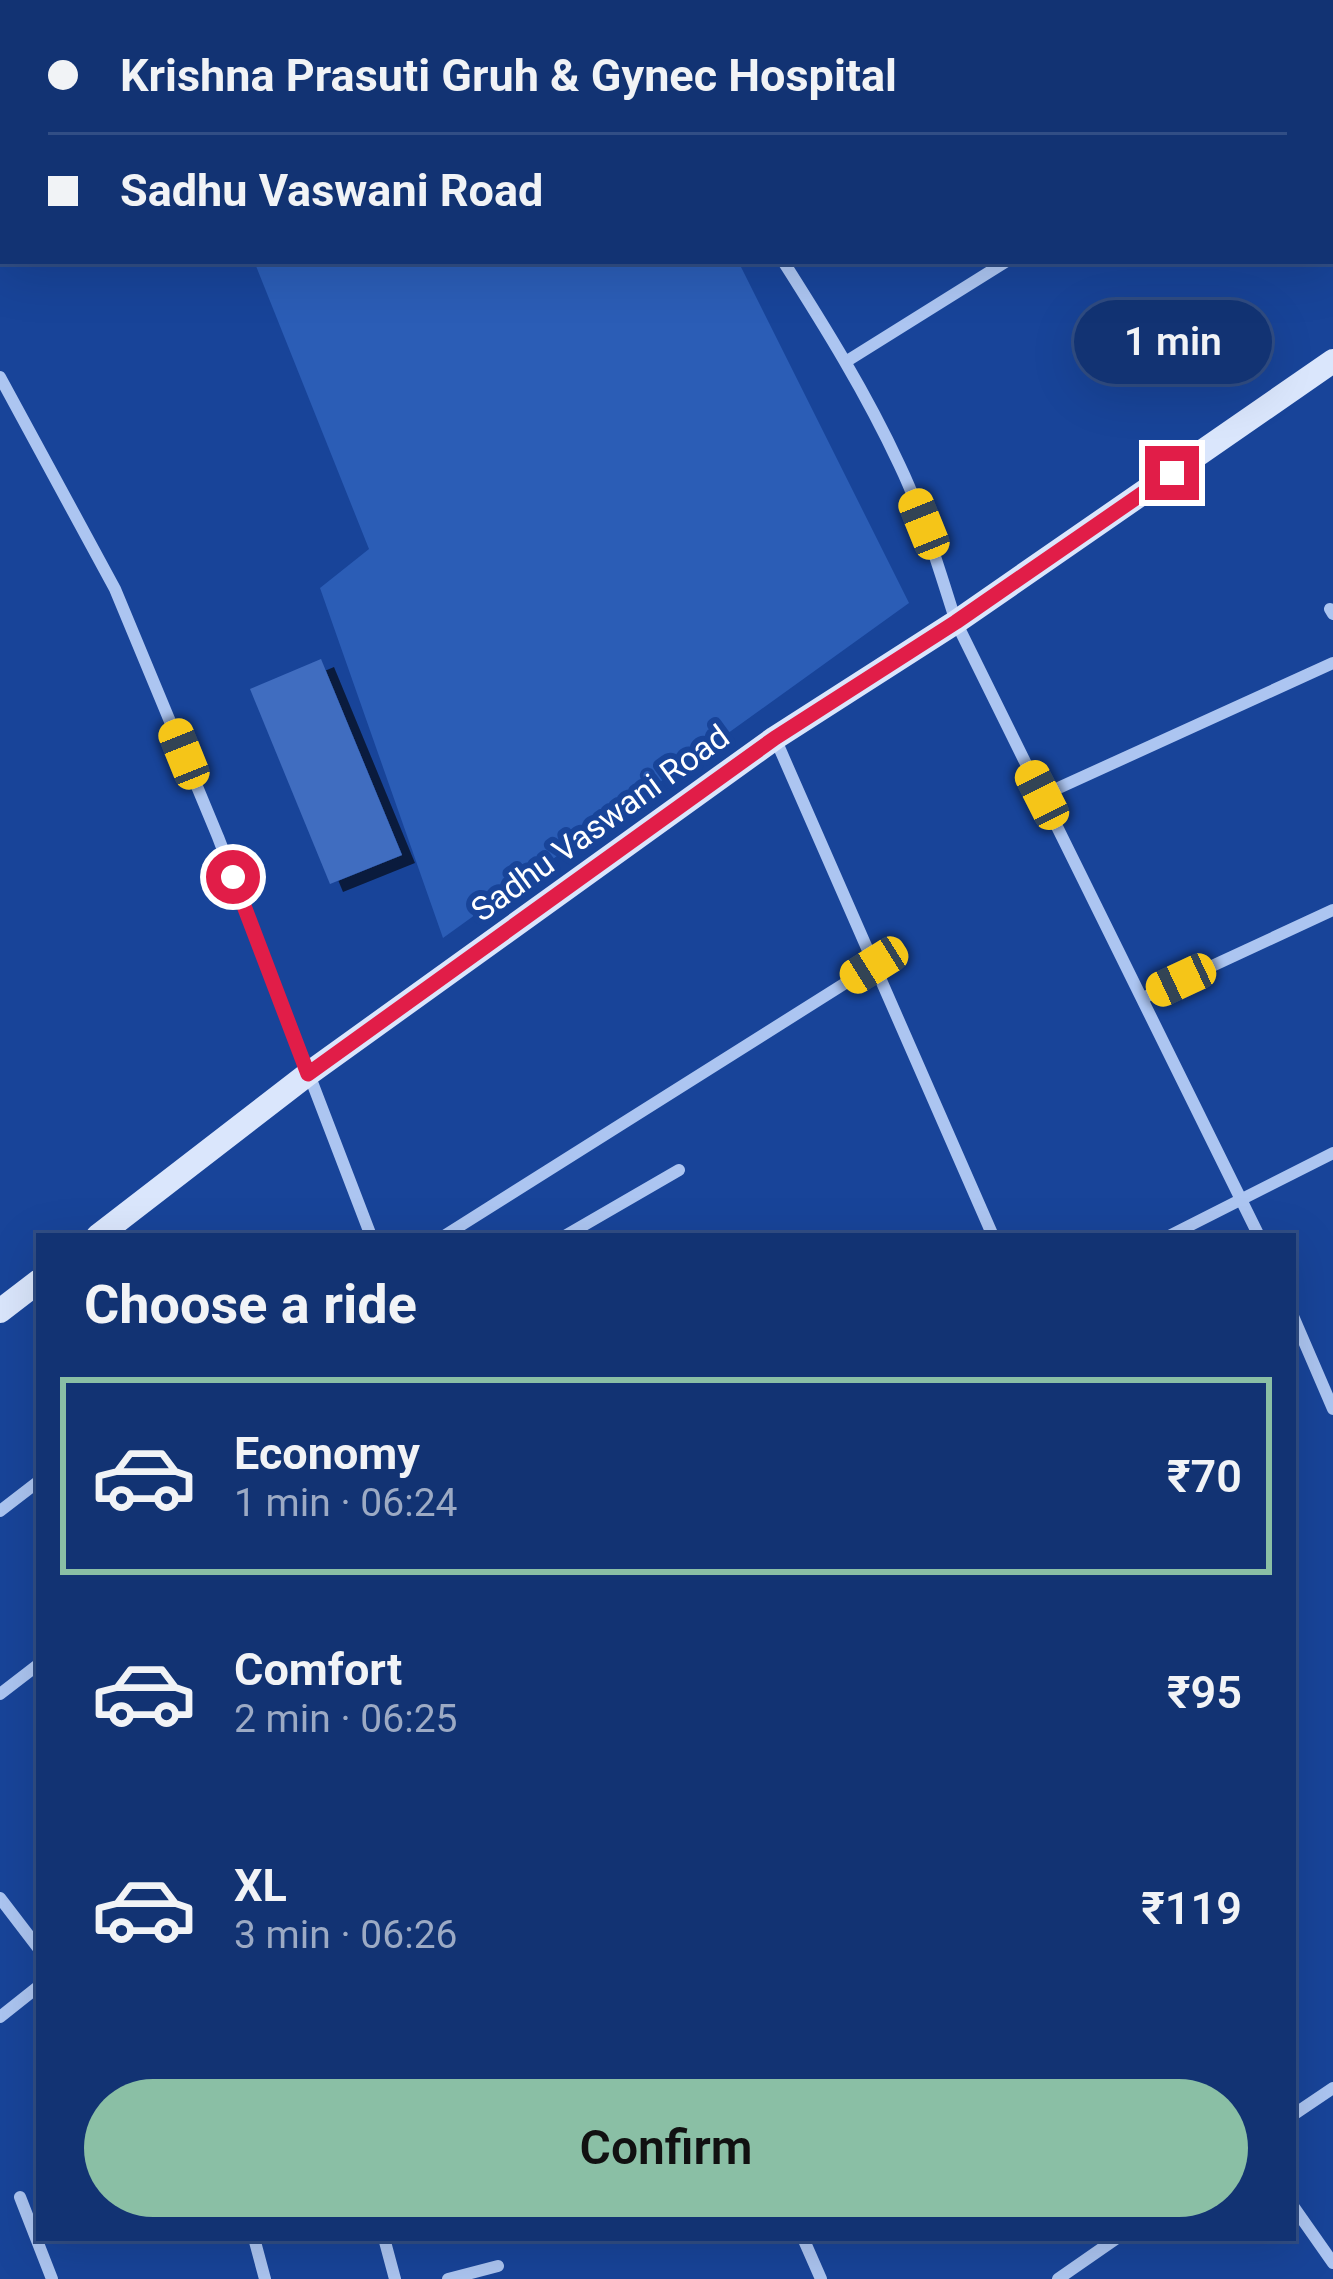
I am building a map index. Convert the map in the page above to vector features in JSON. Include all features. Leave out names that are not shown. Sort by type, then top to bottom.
[{"type":"street","points":[[785,264],[847,362],[901,466],[956,622],[1258,1233]]},
{"type":"street","points":[[847,362],[1002,264]]},
{"type":"street","name":"Sadhu Vaswani Road","points":[[102,1233],[308,1074],[775,738],[956,622],[1333,361]]},
{"type":"street","points":[[0,377],[115,589],[218,837],[369,1233]]},
{"type":"street","points":[[1042,795],[1333,663]]},
{"type":"street","points":[[775,738],[992,1233]]},
{"type":"street","points":[[1143,998],[1333,910]]},
{"type":"street","points":[[449,1233],[874,965]]},
{"type":"street","points":[[1175,1233],[1333,1153]]},
{"type":"street","points":[[570,1233],[680,1170]]},
{"type":"street","points":[[0,1311],[36,1283]]},
{"type":"street","points":[[1296,1323],[1332,1403]]},
{"type":"street","points":[[0,1510],[36,1483]]},
{"type":"street","points":[[0,1694],[36,1666]]},
{"type":"street","points":[[0,1898],[36,1945]]},
{"type":"street","points":[[0,2018],[36,1989]]},
{"type":"street","points":[[1296,2114],[1333,2089]]},
{"type":"street","points":[[20,2197],[36,2238]]},
{"type":"street","points":[[1296,2210],[1333,2264]]},
{"type":"street","points":[[37,2241],[52,2279]]},
{"type":"street","points":[[255,2241],[265,2279]]},
{"type":"street","points":[[385,2241],[395,2279]]},
{"type":"street","points":[[804,2241],[821,2279]]},
{"type":"street","points":[[1058,2279],[1113,2241]]},
{"type":"street","points":[[448,2279],[498,2266]]},
{"type":"shaded area","points":[[255,264],[740,264],[909,603],[443,938],[320,588],[369,549]]},
{"type":"building","points":[[321,659],[402,855],[330,884],[250,689]]},
{"type":"route","points":[[233,877],[308,1074],[775,738],[956,622],[1172,473]]}]
